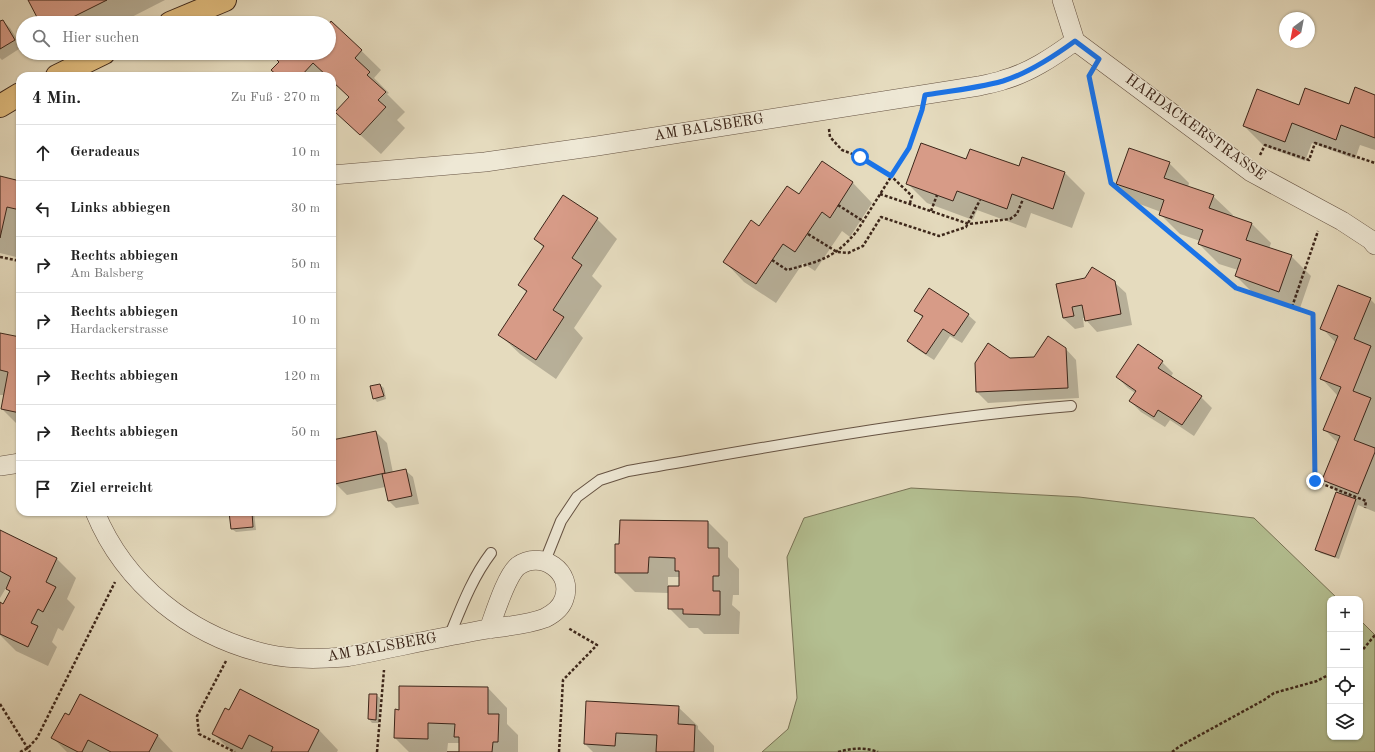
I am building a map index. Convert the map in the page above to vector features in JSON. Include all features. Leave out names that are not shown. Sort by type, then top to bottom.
[{"type":"main road","points":[[187,16],[225,0]]},
{"type":"main road","points":[[65,72],[90,60]]},
{"type":"main road","points":[[0,106],[16,96]]},
{"type":"street","points":[[1062,0],[1075,41]]},
{"type":"street","name":"HARDACKERSTRASSE","points":[[1075,41],[1251,172],[1342,221],[1371,240],[1375,245]]},
{"type":"street","name":"AM BALSBERG","points":[[336,175],[485,162],[978,86],[1004,80],[1052,58],[1075,41]]},
{"type":"street","points":[[0,466],[16,464]]},
{"type":"street","name":"AM BALSBERG","points":[[97,516],[100,525],[116,552],[142,585],[190,624],[239,646],[268,654],[300,658],[326,659],[346,657],[524,623],[543,618],[552,614],[559,608],[564,600],[566,590],[565,581],[560,572],[554,566],[545,561]]},
{"type":"street","points":[[489,629],[507,583],[517,567],[526,562],[535,560],[545,561]]},
{"type":"lane","points":[[545,561],[561,522],[577,497],[600,480],[628,471],[922,422],[1071,406]]},
{"type":"lane","points":[[449,637],[474,579],[491,553]]},
{"type":"path","points":[[1099,59],[1089,76],[1111,183],[1236,288],[1313,314],[1315,481],[1366,501],[1365,508]]},
{"type":"path","points":[[772,260],[787,270],[825,260],[847,243],[864,220],[909,148],[922,110],[925,95]]},
{"type":"path","points":[[826,110],[830,137],[842,150],[860,157],[891,176],[912,196],[910,203]]},
{"type":"path","points":[[1256,161],[1265,145],[1309,160],[1315,143],[1375,163]]},
{"type":"path","points":[[880,194],[969,224],[1010,219],[1017,214],[1024,199]]},
{"type":"path","points":[[931,211],[937,195]]},
{"type":"path","points":[[808,234],[837,252],[848,253],[863,246],[881,217],[939,236],[966,227],[969,224],[980,200]]},
{"type":"path","points":[[838,205],[864,220]]},
{"type":"path","points":[[1292,307],[1325,212]]},
{"type":"path","points":[[0,258],[16,260]]},
{"type":"path","points":[[20,752],[28,748],[37,738],[112,584],[116,580]]},
{"type":"path","points":[[559,752],[563,680],[597,645],[562,625]]},
{"type":"path","points":[[1363,649],[1375,635]]},
{"type":"path","points":[[226,660],[197,716],[199,734],[235,752]]},
{"type":"path","points":[[378,752],[384,669]]},
{"type":"path","points":[[1172,752],[1274,693],[1317,681],[1327,676]]},
{"type":"path","points":[[0,704],[30,752]]},
{"type":"path","points":[[838,752],[868,748],[878,752]]},
{"type":"green space","points":[[911,488],[1079,497],[1254,518],[1335,596],[1327,596],[1327,740],[1363,740],[1363,623],[1375,635],[1375,752],[762,752],[788,729],[797,698],[787,557],[804,518]]},
{"type":"building","points":[[28,0],[107,0],[75,16],[36,16]]},
{"type":"building","points":[[3,20],[15,40],[0,49],[0,21]]},
{"type":"building","points":[[336,26],[362,50],[355,58],[370,72],[367,75],[386,92],[378,100],[386,107],[360,135],[336,113],[336,111],[349,97],[336,85],[336,72],[323,72],[313,63],[305,72],[273,72],[271,70],[279,62],[277,60],[336,60]]},
{"type":"building","points":[[1355,87],[1375,95],[1375,138],[1341,125],[1336,140],[1292,123],[1285,142],[1243,126],[1257,89],[1299,105],[1305,88],[1349,104]]},
{"type":"building","points":[[921,143],[966,159],[970,149],[1019,166],[1022,157],[1065,172],[1053,209],[1012,194],[1007,209],[957,191],[953,201],[906,184]]},
{"type":"building","points":[[1129,148],[1170,162],[1164,178],[1214,195],[1209,208],[1252,223],[1246,240],[1292,255],[1279,292],[1235,276],[1241,259],[1198,244],[1203,230],[1159,215],[1164,200],[1116,184]]},
{"type":"building","points":[[822,161],[853,182],[830,218],[822,212],[795,252],[783,244],[756,284],[723,262],[751,220],[759,226],[787,186],[799,194]]},
{"type":"building","points":[[0,176],[16,180],[16,209],[7,207],[0,238]]},
{"type":"building","points":[[563,195],[598,218],[572,258],[582,265],[553,310],[564,317],[536,360],[498,335],[527,291],[518,285],[544,246],[534,239]]},
{"type":"building","points":[[1092,267],[1115,281],[1121,314],[1085,321],[1082,305],[1072,307],[1074,316],[1063,318],[1056,284],[1085,278]]},
{"type":"building","points":[[1338,285],[1371,298],[1354,339],[1371,346],[1353,391],[1371,398],[1354,440],[1375,448],[1375,452],[1358,494],[1322,480],[1340,436],[1323,430],[1341,387],[1320,379],[1338,336],[1320,329]]},
{"type":"building","points":[[929,288],[969,314],[954,336],[943,329],[926,354],[907,341],[923,316],[914,311]]},
{"type":"building","points":[[0,333],[16,336],[16,412],[1,409],[8,372],[0,370]]},
{"type":"building","points":[[1048,336],[1066,348],[1068,388],[976,392],[975,363],[988,343],[1010,358],[1034,357]]},
{"type":"building","points":[[1138,344],[1163,361],[1158,368],[1202,396],[1182,425],[1158,410],[1154,417],[1129,401],[1136,391],[1116,377]]},
{"type":"building","points":[[380,384],[384,396],[373,399],[370,386]]},
{"type":"building","points":[[376,431],[385,473],[336,484],[336,439]]},
{"type":"building","points":[[406,469],[412,496],[388,501],[382,474]]},
{"type":"building","points":[[1336,492],[1356,499],[1335,557],[1315,550]]},
{"type":"building","points":[[229,516],[252,516],[253,527],[231,529]]},
{"type":"building","points":[[620,520],[708,521],[708,548],[719,548],[719,576],[713,576],[713,591],[720,591],[720,615],[683,614],[683,609],[668,609],[668,586],[679,586],[679,571],[675,571],[675,558],[649,557],[648,573],[615,573],[615,544],[619,544]]},
{"type":"building","points":[[0,530],[57,558],[46,582],[56,587],[43,612],[38,609],[31,623],[38,626],[28,647],[0,634],[0,602],[3,604],[10,591],[6,589],[11,577],[0,571]]},
{"type":"building","points":[[399,686],[488,687],[488,714],[499,714],[498,742],[493,742],[492,752],[459,752],[459,737],[454,737],[455,724],[428,723],[428,739],[394,738],[395,709],[399,710]]},
{"type":"building","points":[[240,689],[319,730],[308,752],[271,752],[273,747],[249,735],[242,749],[212,734],[225,708],[229,710]]},
{"type":"building","points":[[80,694],[158,735],[149,752],[111,752],[88,740],[82,752],[78,752],[51,738],[65,713],[69,715]]},
{"type":"building","points":[[369,694],[377,694],[376,720],[368,719]]},
{"type":"building","points":[[586,701],[679,706],[678,724],[695,725],[694,752],[656,752],[657,735],[616,733],[615,746],[584,744]]},
{"type":"route","points":[[860,157],[891,176],[909,148],[922,110],[925,95],[1004,80],[1052,58],[1075,41],[1099,59],[1089,76],[1111,183],[1236,288],[1313,314],[1315,481]]}]
